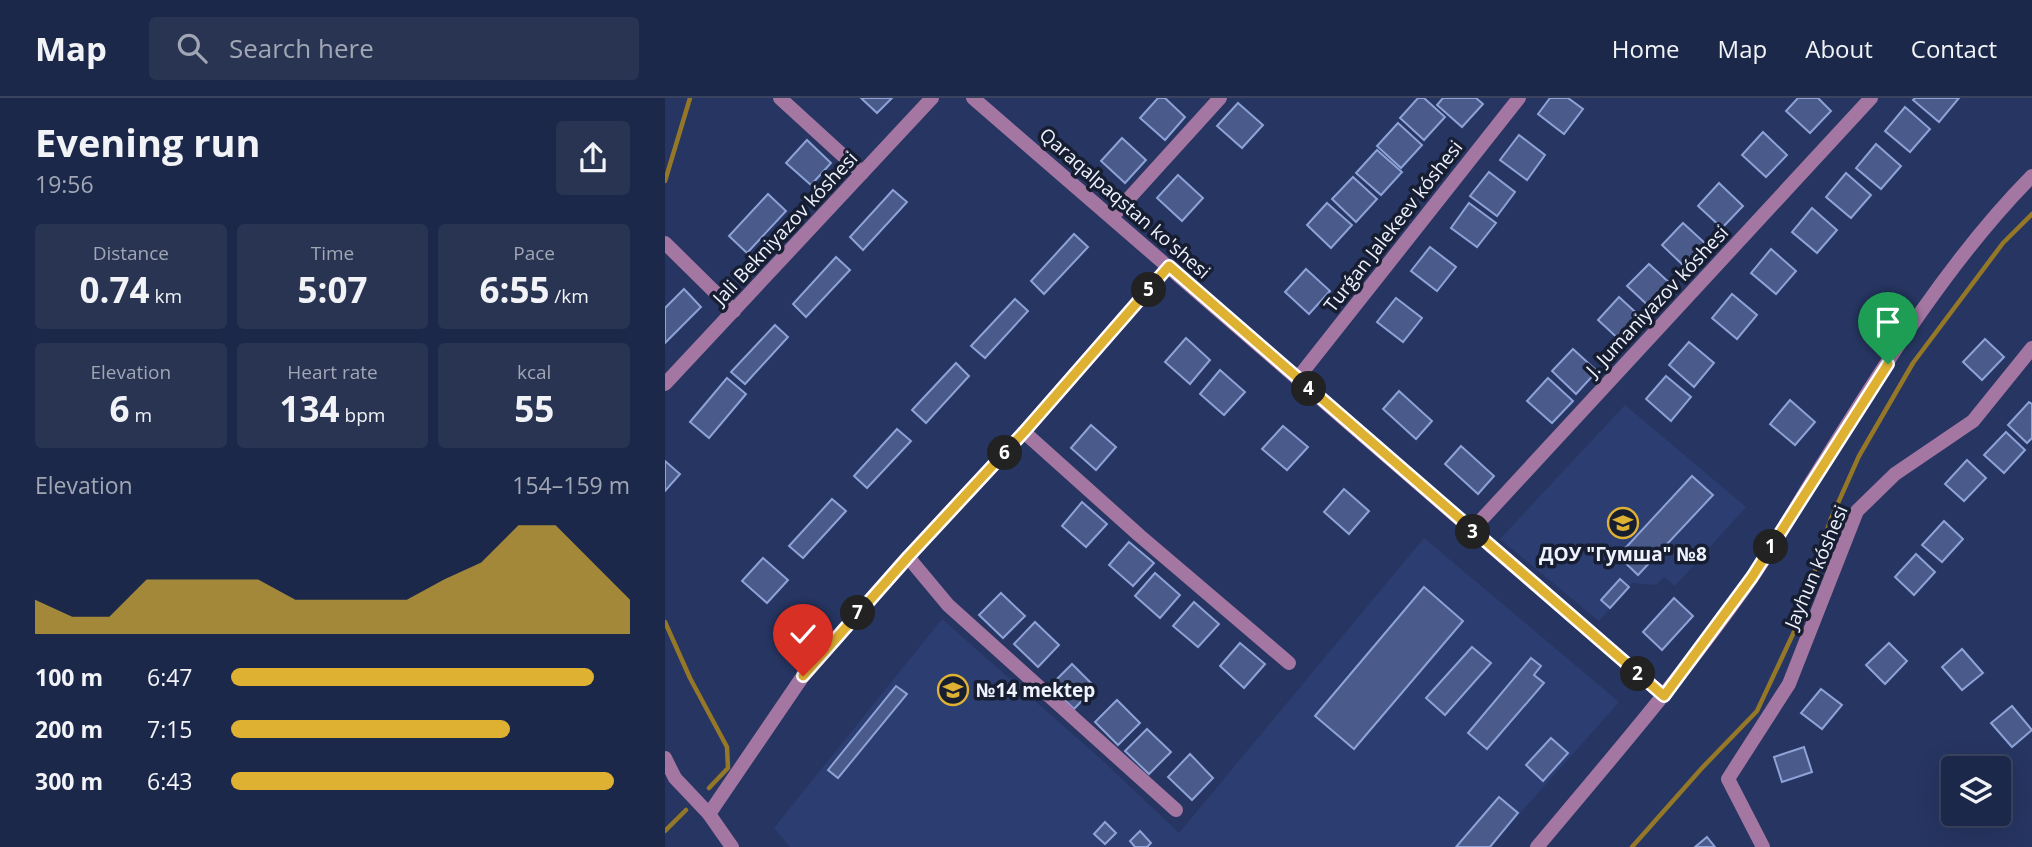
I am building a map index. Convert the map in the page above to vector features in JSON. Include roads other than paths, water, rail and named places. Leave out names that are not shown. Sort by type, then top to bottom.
[{"type":"street","points":[[779,98],[862,173]]},
{"type":"street","name":"Jali Bekniyazov kóshesi","points":[[665,384],[932,98]]},
{"type":"street","name":"Qaraqalpaqstan ko'shesi","points":[[973,98],[1664,696]]},
{"type":"street","points":[[1112,217],[1220,98]]},
{"type":"street","name":"Turǵan Jalekeev kóshesi","points":[[1297,379],[1519,98]]},
{"type":"street","name":"J. Jumaniyazov kóshesi","points":[[1471,531],[1871,98]]},
{"type":"street","points":[[1537,847],[1664,696],[1752,577],[1940,286],[1997,212],[2032,176]]},
{"type":"street","points":[[665,243],[734,311]]},
{"type":"street","points":[[709,814],[803,676],[1024,432],[1169,266]]},
{"type":"street","name":"Jayhun kóshesi","points":[[1763,847],[1728,779],[1789,684],[1857,511],[1895,474],[1973,421],[2032,348]]},
{"type":"street","points":[[1024,432],[1140,536],[1289,663]]},
{"type":"street","points":[[908,557],[948,605],[1176,810]]},
{"type":"street","points":[[665,758],[670,783],[709,814],[732,847]]},
{"type":"waterway","points":[[665,181],[690,98]]},
{"type":"waterway","points":[[1632,847],[1757,711],[1800,619],[1830,521],[1859,456],[1913,363],[2003,243],[2032,214]]},
{"type":"waterway","points":[[665,622],[690,678],[727,747],[728,768],[709,788]]},
{"type":"waterway","points":[[665,831],[686,810]]},
{"type":"place","name":"ДОУ \"Гумша\" №8","points":[[1623,523]]},
{"type":"place","name":"№14 mektep","points":[[953,690]]}]
